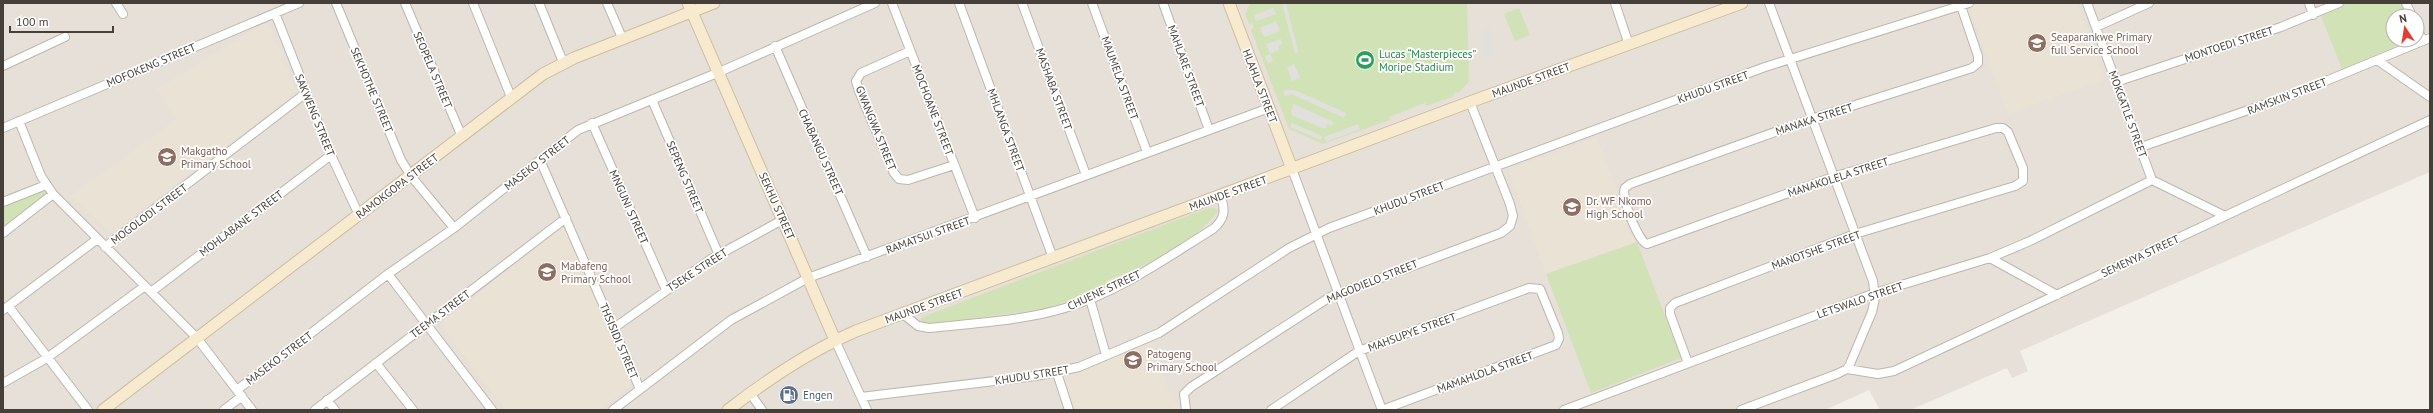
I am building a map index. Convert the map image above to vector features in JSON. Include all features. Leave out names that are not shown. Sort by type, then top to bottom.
[{"type":"street","points":[[116,3],[123,14]]},
{"type":"street","name":"MOFOKENG STREET","points":[[3,128],[299,3]]},
{"type":"street","name":"SEKHOTHE STREET","points":[[336,3],[401,160],[411,176],[454,228]]},
{"type":"street","name":"SEOPELA STREET","points":[[405,3],[462,136]]},
{"type":"street","points":[[473,3],[512,97]]},
{"type":"street","points":[[539,3],[563,62]]},
{"type":"street","points":[[607,3],[623,40]]},
{"type":"street","name":"RAMOKGOPA STREET","points":[[103,410],[543,74],[563,62],[623,40],[690,8],[714,3]]},
{"type":"street","name":"MASEKO STREET","points":[[224,410],[240,393],[388,274],[454,228],[578,130],[717,73],[875,3]]},
{"type":"street","name":"MOCHOANE STREET","points":[[892,3],[975,218]]},
{"type":"street","name":"MHLANGA STREET","points":[[958,3],[1053,258]]},
{"type":"street","name":"MASHABA STREET","points":[[1022,3],[1086,175]]},
{"type":"street","name":"MAUMELA STREET","points":[[1092,3],[1147,152]]},
{"type":"street","name":"MAHLARE STREET","points":[[1163,3],[1209,130]]},
{"type":"street","name":"HLAHLA STREET","points":[[1229,3],[1292,169]]},
{"type":"street","points":[[1615,3],[1629,45]]},
{"type":"street","name":"MAUNDE STREET","points":[[728,410],[750,393],[835,340],[1470,102],[1742,3]]},
{"type":"street","points":[[1741,410],[1847,369],[1872,312],[1876,293],[1769,3]]},
{"type":"street","name":"KHUDU STREET","points":[[861,396],[1057,373],[1106,356],[1170,327],[1289,248],[1316,234],[1495,166],[1790,60],[1969,3]]},
{"type":"street","name":"MOKGATLE STREET","points":[[2086,3],[2141,147],[2152,180]]},
{"type":"street","points":[[2096,27],[2150,3]]},
{"type":"street","points":[[2309,3],[2313,15]]},
{"type":"street","name":"MONTOEDI STREET","points":[[2116,82],[2313,15],[2339,3]]},
{"type":"street","name":"MANAKA STREET","points":[[1632,218],[1623,194],[1625,188],[1630,184],[1811,118],[1969,70],[1976,66],[1978,56],[1961,6]]},
{"type":"street","name":"SEKHU STREET","points":[[690,8],[717,73],[784,220],[835,340],[867,410]]},
{"type":"street","name":"SAKWENG STREET","points":[[275,13],[331,155],[359,215]]},
{"type":"street","points":[[3,66],[65,37]]},
{"type":"street","name":"RAMSKIN STREET","points":[[2141,147],[2285,98],[2426,39]]},
{"type":"street","name":"CHABANGU STREET","points":[[775,46],[867,257]]},
{"type":"street","name":"GWANGWA STREET","points":[[910,51],[861,73],[856,81],[858,91],[894,173],[899,180],[908,180],[954,165]]},
{"type":"street","points":[[2376,60],[2430,97]]},
{"type":"street","name":"MOGOLODI STREET","points":[[105,247],[306,93]]},
{"type":"street","name":"SEPENG STREET","points":[[652,100],[719,255]]},
{"type":"street","name":"MAGODIELO STREET","points":[[1186,410],[1184,394],[1191,387],[1338,292],[1506,230],[1512,222],[1512,211],[1470,102]]},
{"type":"street","name":"RAMATSUI STREET","points":[[613,410],[731,320],[808,278],[975,218],[1147,152],[1269,108]]},
{"type":"street","name":"SEMENYA STREET","points":[[1847,369],[1878,374],[1894,371],[2430,120]]},
{"type":"street","points":[[19,121],[46,184],[53,194],[96,240],[105,247],[197,338],[252,410]]},
{"type":"street","name":"MNGUNI STREET","points":[[592,123],[666,290]]},
{"type":"street","name":"MANAKOLELA STREET","points":[[1632,218],[1642,242],[1650,243],[1833,177],[1992,129],[2003,128],[2008,132],[2023,168],[2024,178],[2021,183]]},
{"type":"street","name":"MOHLABANE STREET","points":[[3,383],[47,358],[148,289],[331,155]]},
{"type":"street","name":"THSISIDI STREET","points":[[540,160],[640,389]]},
{"type":"street","points":[[1292,169],[1382,410]]},
{"type":"street","points":[[2152,180],[2225,216]]},
{"type":"street","name":"LETSWALO STREET","points":[[1564,410],[1876,293],[1990,258],[2037,238],[2152,180]]},
{"type":"street","name":"MANOTSHE STREET","points":[[1688,363],[1670,314],[1670,308],[1675,303],[1855,234],[2021,183]]},
{"type":"street","points":[[3,202],[46,184]]},
{"type":"street","points":[[3,233],[53,194]]},
{"type":"street","name":"CHUENE STREET","points":[[902,314],[918,326],[930,328],[1040,314],[1067,308],[1090,299],[1144,272],[1213,229],[1219,224],[1224,213],[1224,206],[1220,195]]},
{"type":"street","name":"TEEMA STREET","points":[[315,410],[566,218]]},
{"type":"street","name":"TSEKE STREET","points":[[614,328],[666,290],[719,255],[784,220]]},
{"type":"street","name":"MOGOLODI STREET","points":[[6,308],[96,240]]},
{"type":"street","points":[[1990,258],[2057,294]]},
{"type":"street","points":[[388,274],[428,324],[492,410]]},
{"type":"street","name":"MAHSUPYE STREET","points":[[1271,410],[1359,351],[1529,288],[1540,289],[1550,314]]},
{"type":"street","points":[[1090,299],[1106,356]]},
{"type":"street","points":[[6,308],[88,410]]},
{"type":"street","name":"MAMAHLOLA STREET","points":[[1382,410],[1553,347],[1559,340],[1550,314]]},
{"type":"street","points":[[376,363],[414,410]]},
{"type":"street","points":[[1057,373],[1069,410]]},
{"type":"street","points":[[750,393],[762,410]]},
{"type":"street","points":[[327,400],[335,410]]},
{"type":"shaded area","points":[[3,3],[2430,3],[2430,172],[2020,351],[2028,371],[2012,378],[2007,368],[1910,410],[1880,410],[1869,390],[1825,410],[3,410]]},
{"type":"shaded area","points":[[1282,3],[1286,3],[1298,52],[1295,54]]},
{"type":"shaded area","name":"Seaparankwe Primary full Service School","points":[[1980,3],[2077,3],[2105,79],[2008,114],[1969,7]]},
{"type":"shaded area","points":[[1273,8],[1276,14],[1256,21],[1254,15]]},
{"type":"shaded area","points":[[1276,21],[1280,31],[1264,37],[1260,28]]},
{"type":"shaded area","name":"Makgatho Primary School","points":[[263,24],[269,25],[296,92],[112,233],[71,196],[177,119],[156,90]]},
{"type":"shaded area","points":[[1488,25],[1496,46],[1487,60],[1479,39]]},
{"type":"shaded area","points":[[1281,39],[1282,44],[1278,46],[1279,50],[1270,54],[1266,44]]},
{"type":"shaded area","points":[[1270,54],[1273,61],[1268,63],[1265,56]]},
{"type":"shaded area","points":[[1294,64],[1300,78],[1292,81],[1287,67]]},
{"type":"shaded area","points":[[1286,90],[1294,90],[1346,113],[1344,118],[1292,94],[1285,96],[1283,92]]},
{"type":"shaded area","points":[[1293,104],[1334,122],[1332,126],[1327,124],[1325,129],[1291,115]]},
{"type":"shaded area","points":[[1292,123],[1322,136],[1321,140],[1290,127]]},
{"type":"shaded area","points":[[1358,124],[1360,129],[1326,142],[1324,137]]},
{"type":"shaded area","name":"Dr. WF Nkomo High School","points":[[1597,138],[1637,242],[1546,274],[1509,172],[1510,168]]},
{"type":"shaded area","name":"Mabafeng Primary School","points":[[567,224],[634,380],[631,386],[600,410],[505,410],[443,328],[445,320]]},
{"type":"shaded area","name":"Patogeng Primary School","points":[[1153,342],[1169,392],[1180,410],[1074,410],[1062,378]]},
{"type":"green space","name":"Lucas “Masterpieces” Moripe Stadium","points":[[1250,3],[1467,3],[1469,82],[1452,97],[1426,106],[1425,103],[1389,117],[1390,120],[1323,144],[1289,129],[1251,30],[1254,27],[1252,23],[1249,24],[1245,14]]},
{"type":"green space","points":[[2347,3],[2403,3],[2405,8],[2385,8],[2385,48],[2392,48],[2342,69],[2321,16]]},
{"type":"green space","points":[[1519,8],[1530,35],[1515,41],[1504,14]]},
{"type":"green space","points":[[46,188],[49,191],[47,196],[3,231],[3,205]]},
{"type":"green space","points":[[1211,207],[1219,210],[1196,234],[1168,253],[1153,261],[1106,281],[1108,287],[1044,309],[925,325],[920,323],[922,317]]},
{"type":"green space","points":[[1637,242],[1681,358],[1591,393],[1546,274]]},
{"type":"place","name":"Seaparankwe Primary full Service School","points":[[2037,43]]},
{"type":"place","name":"Lucas “Masterpieces” Moripe Stadium","points":[[1365,60]]},
{"type":"place","name":"Makgatho Primary School","points":[[167,157]]},
{"type":"place","name":"Dr. WF Nkomo High School","points":[[1572,207]]},
{"type":"place","name":"Mabafeng Primary School","points":[[547,272]]},
{"type":"place","name":"Patogeng Primary School","points":[[1133,360]]},
{"type":"place","name":"Engen","points":[[789,395]]}]
